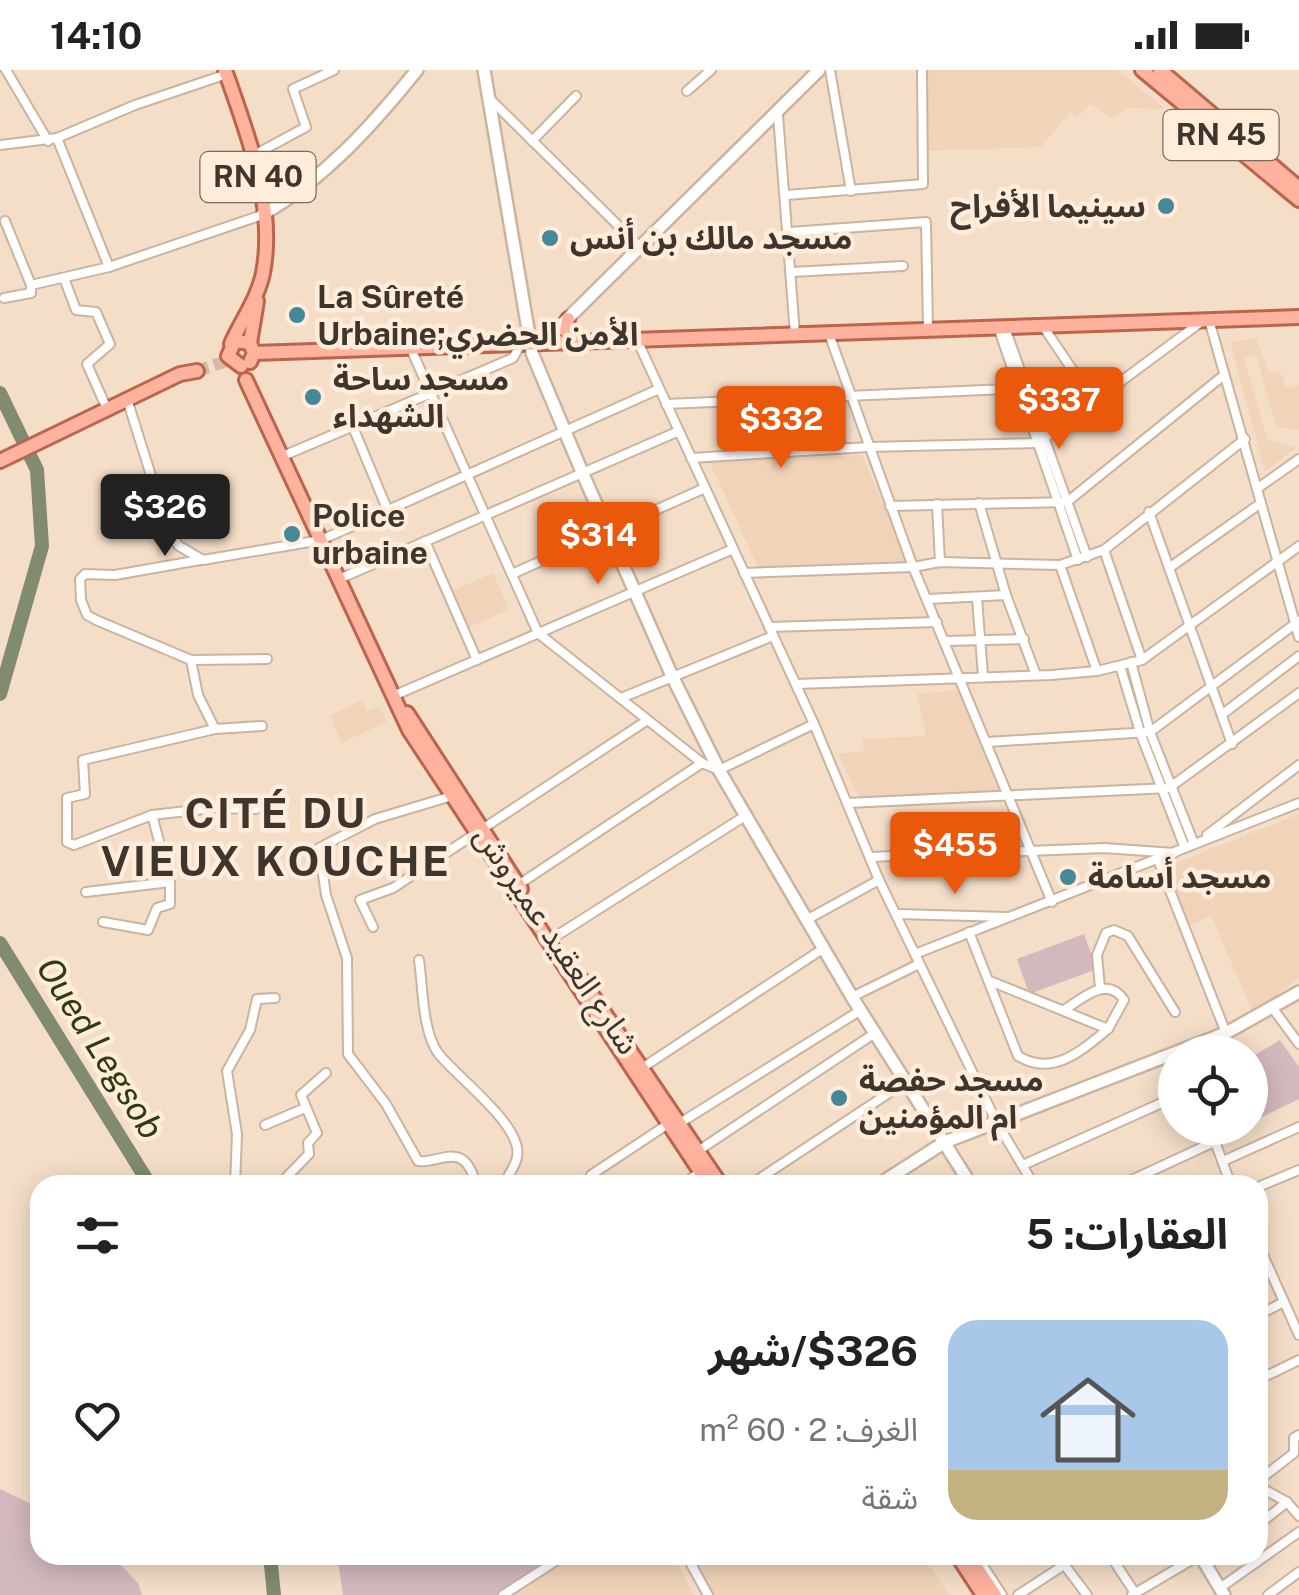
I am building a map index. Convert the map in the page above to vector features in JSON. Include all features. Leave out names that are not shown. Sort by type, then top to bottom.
[{"type":"main road","name":"RN 45","points":[[1142,70],[1299,200]]},
{"type":"main road","name":"RN 45","points":[[1160,70],[1299,188]]},
{"type":"main road","name":"RN 40","points":[[226,72],[254,155],[264,258],[239,359]]},
{"type":"main road","points":[[254,395],[239,359],[531,343],[1299,317]]},
{"type":"main road","points":[[568,318],[566,331],[576,342]]},
{"type":"main road","name":"شارع العقيد عميروش","points":[[239,359],[392,696],[452,796],[518,885],[642,1068],[702,1175]]},
{"type":"main road","points":[[0,461],[192,369]]},
{"type":"main road","name":"شارع العقيد عميروش","points":[[392,696],[416,724],[480,833],[674,1124],[715,1175]]},
{"type":"main road","points":[[963,1565],[984,1595]]},
{"type":"main road","points":[[982,1565],[998,1595]]},
{"type":"street","points":[[6,70],[52,140],[109,267]]},
{"type":"street","points":[[254,155],[306,127],[293,89],[334,70]]},
{"type":"street","points":[[32,285],[109,267],[262,215],[294,196],[346,152],[417,70]]},
{"type":"street","points":[[484,70],[531,343],[564,431],[672,676],[719,770],[852,997],[965,1175]]},
{"type":"street","points":[[687,91],[711,70]]},
{"type":"street","points":[[283,456],[515,357],[568,318],[778,115],[819,70]]},
{"type":"street","points":[[830,70],[851,191]]},
{"type":"street","points":[[787,194],[925,182],[922,70]]},
{"type":"street","points":[[0,144],[52,140],[226,72]]},
{"type":"street","points":[[488,96],[641,248]]},
{"type":"street","points":[[532,140],[576,96]]},
{"type":"street","points":[[778,115],[795,336]]},
{"type":"street","points":[[4,298],[30,294],[32,285],[6,221]]},
{"type":"street","points":[[790,232],[926,222],[928,329]]},
{"type":"street","points":[[792,272],[903,266]]},
{"type":"street","points":[[64,278],[76,310],[96,312],[110,344],[86,364],[107,409]]},
{"type":"street","points":[[691,458],[1042,441],[1206,320],[1246,439],[1299,637]]},
{"type":"street","points":[[1044,326],[1094,402]]},
{"type":"street","points":[[1001,327],[1082,558]]},
{"type":"street","points":[[828,334],[914,568],[1052,902]]},
{"type":"street","points":[[638,342],[814,724],[879,880],[997,1124],[1028,1175]]},
{"type":"street","points":[[411,350],[538,633],[646,721],[702,763],[719,770],[814,724]]},
{"type":"street","points":[[890,506],[1063,504],[1224,374]]},
{"type":"street","points":[[266,658],[191,660],[89,617],[81,600],[80,579],[87,573],[116,574],[321,540],[659,388]]},
{"type":"street","points":[[666,404],[1024,389]]},
{"type":"street","points":[[127,399],[168,534],[179,546],[203,560]]},
{"type":"street","points":[[353,427],[388,511]]},
{"type":"street","points":[[338,579],[679,431]]},
{"type":"street","points":[[744,572],[914,568],[940,562],[1060,565],[1104,550],[1246,439]]},
{"type":"street","points":[[1258,488],[1299,459]]},
{"type":"street","points":[[512,574],[705,488]]},
{"type":"street","points":[[978,503],[1036,675]]},
{"type":"street","points":[[1169,568],[1261,503]]},
{"type":"street","points":[[937,504],[940,562]]},
{"type":"street","points":[[1149,512],[1232,744]]},
{"type":"street","points":[[426,540],[477,660]]},
{"type":"street","points":[[796,684],[1097,671],[1142,660],[1189,630],[1299,546]]},
{"type":"street","points":[[392,696],[733,549]]},
{"type":"street","points":[[1104,550],[1142,660]]},
{"type":"street","points":[[1060,565],[1097,671]]},
{"type":"street","points":[[928,599],[1006,595]]},
{"type":"street","points":[[978,598],[983,676]]},
{"type":"street","points":[[620,698],[771,631],[937,622]]},
{"type":"street","points":[[987,742],[1145,734],[1297,622]]},
{"type":"street","points":[[944,641],[1024,639]]},
{"type":"street","points":[[1224,713],[1299,656]]},
{"type":"street","points":[[191,660],[202,705],[215,729]]},
{"type":"street","points":[[1131,662],[1145,734]]},
{"type":"street","points":[[1120,666],[1165,788],[1193,844]]},
{"type":"street","points":[[847,802],[1165,788],[1232,744],[1299,692]]},
{"type":"street","points":[[372,927],[360,900],[394,888],[646,721]]},
{"type":"street","points":[[256,809],[214,808],[152,815],[72,846],[67,842],[67,798],[84,794],[83,760],[215,729],[262,726]]},
{"type":"street","points":[[518,885],[702,763]]},
{"type":"street","points":[[1193,844],[1299,764]]},
{"type":"street","points":[[452,796],[374,819],[323,844],[319,852],[326,894],[347,958],[350,1059],[386,1104],[418,1161],[443,1154],[454,1156],[471,1175]]},
{"type":"street","points":[[915,954],[1299,803]]},
{"type":"street","points":[[103,922],[148,930],[157,908],[170,904],[170,882],[152,815]]},
{"type":"street","points":[[553,938],[745,816]]},
{"type":"street","points":[[870,857],[1104,848],[1174,853]]},
{"type":"street","points":[[1158,860],[1226,1034],[1274,1010],[1299,992]]},
{"type":"street","points":[[808,919],[879,880]]},
{"type":"street","points":[[86,892],[170,882]]},
{"type":"street","points":[[898,914],[1012,917]]},
{"type":"street","points":[[1100,988],[1097,955],[1106,933],[1114,930],[1128,936],[1175,1012]]},
{"type":"street","points":[[969,932],[1018,1056],[1032,1064],[1065,1060],[1108,1029],[1124,997],[1100,988]]},
{"type":"street","points":[[642,1068],[824,948]]},
{"type":"street","points":[[419,960],[431,1038],[438,1052],[485,1100],[516,1142],[518,1156],[509,1175]]},
{"type":"street","points":[[852,997],[919,964]]},
{"type":"street","points":[[990,981],[1108,1029]]},
{"type":"street","points":[[1064,1010],[1100,988]]},
{"type":"street","points":[[235,1175],[237,1134],[228,1071],[250,1030],[256,1001],[274,998]]},
{"type":"street","points":[[590,1175],[861,1010]]},
{"type":"street","points":[[1274,1010],[1299,1044]]},
{"type":"street","points":[[698,1151],[875,1033]]},
{"type":"street","points":[[896,1175],[945,1142],[1158,1059]]},
{"type":"street","points":[[289,1175],[307,1157],[308,1143],[316,1135],[301,1095],[326,1072]]},
{"type":"street","points":[[765,1175],[907,1081]]},
{"type":"street","points":[[1023,1165],[1158,1104]]},
{"type":"street","points":[[265,1126],[305,1108]]},
{"type":"street","points":[[1224,1161],[1299,1127]]},
{"type":"street","points":[[1143,1175],[1207,1145]]},
{"type":"street","points":[[1218,1145],[1229,1175]]},
{"type":"street","points":[[1268,1183],[1299,1170]]},
{"type":"street","points":[[696,1175],[700,1172]]},
{"type":"street","points":[[1268,1268],[1299,1335]]},
{"type":"street","points":[[1268,1310],[1284,1302]]},
{"type":"street","points":[[1268,1375],[1299,1360]]},
{"type":"street","points":[[1268,1479],[1294,1453],[1294,1438],[1299,1435]]},
{"type":"street","points":[[1268,1492],[1287,1502],[1299,1516]]},
{"type":"street","points":[[1268,1518],[1287,1502]]},
{"type":"street","points":[[1268,1556],[1299,1532]]},
{"type":"street","points":[[503,1595],[550,1565]]},
{"type":"street","points":[[692,1565],[708,1595]]},
{"type":"street","points":[[1018,1595],[1064,1565],[1088,1595]]},
{"type":"street","points":[[1116,1565],[1134,1594],[1183,1565]]},
{"type":"street","points":[[1206,1565],[1222,1592],[1257,1565]]},
{"type":"street","points":[[1268,1595],[1299,1572]]},
{"type":"shaded area","points":[[923,70],[1118,70],[1165,109],[1127,108],[1111,118],[1090,104],[1077,118],[1070,112],[1041,147],[926,151]]},
{"type":"shaded area","points":[[1256,338],[1268,370],[1283,375],[1285,386],[1294,388],[1299,384],[1299,430],[1276,427],[1256,355],[1244,358],[1267,439],[1295,448],[1299,445],[1265,472],[1230,342]]},
{"type":"shaded area","points":[[862,455],[908,561],[758,567],[709,461]]},
{"type":"shaded area","points":[[493,573],[509,610],[467,628],[450,592]]},
{"type":"shaded area","points":[[959,690],[1003,794],[859,798],[838,754],[864,751],[862,739],[926,736],[917,694]]},
{"type":"shaded area","points":[[361,700],[367,712],[379,707],[387,722],[342,743],[330,716]]},
{"type":"shaded area","points":[[1299,814],[1299,978],[1253,1013],[1211,916],[1187,926],[1163,868]]},
{"type":"shaded area","points":[[1084,934],[1097,969],[1029,994],[1017,959]]},
{"type":"shaded area","points":[[1280,1040],[1299,1067],[1299,1099],[1268,1114],[1268,1047]]},
{"type":"shaded area","points":[[0,1489],[30,1503],[30,1565],[121,1565],[138,1583],[142,1595],[0,1595]]},
{"type":"shaded area","points":[[338,1565],[544,1565],[497,1595],[343,1595]]},
{"type":"shaded area","points":[[558,1565],[678,1565],[694,1595],[508,1595]]},
{"type":"shaded area","points":[[696,1565],[929,1565],[949,1595],[713,1595]]},
{"type":"waterway","name":"Oued Legsob","points":[[0,393],[37,470],[42,546],[0,694]]},
{"type":"waterway","name":"Oued Legsob","points":[[0,943],[144,1175]]},
{"type":"waterway","name":"Oued Legsob","points":[[271,1565],[274,1595]]},
{"type":"tunnel","points":[[197,371],[227,361]]},
{"type":"place","name":"سينيما الأفراح","points":[[1166,206]]},
{"type":"place","name":"مسجد مالك بن أنس","points":[[550,238]]},
{"type":"place","name":"La Sûreté Urbaine;الأمن الحضري","points":[[297,315]]},
{"type":"place","name":"مسجد ساحة الشهداء","points":[[313,397]]},
{"type":"place","name":"Police urbaine","points":[[292,534]]},
{"type":"place","name":"مسجد أسامة","points":[[1068,877]]},
{"type":"place","name":"مسجد حفصة ام المؤمنين","points":[[839,1098]]},
{"type":"district","name":"CITÉ DU VIEUX KOUCHE","points":[[276,837]]}]
